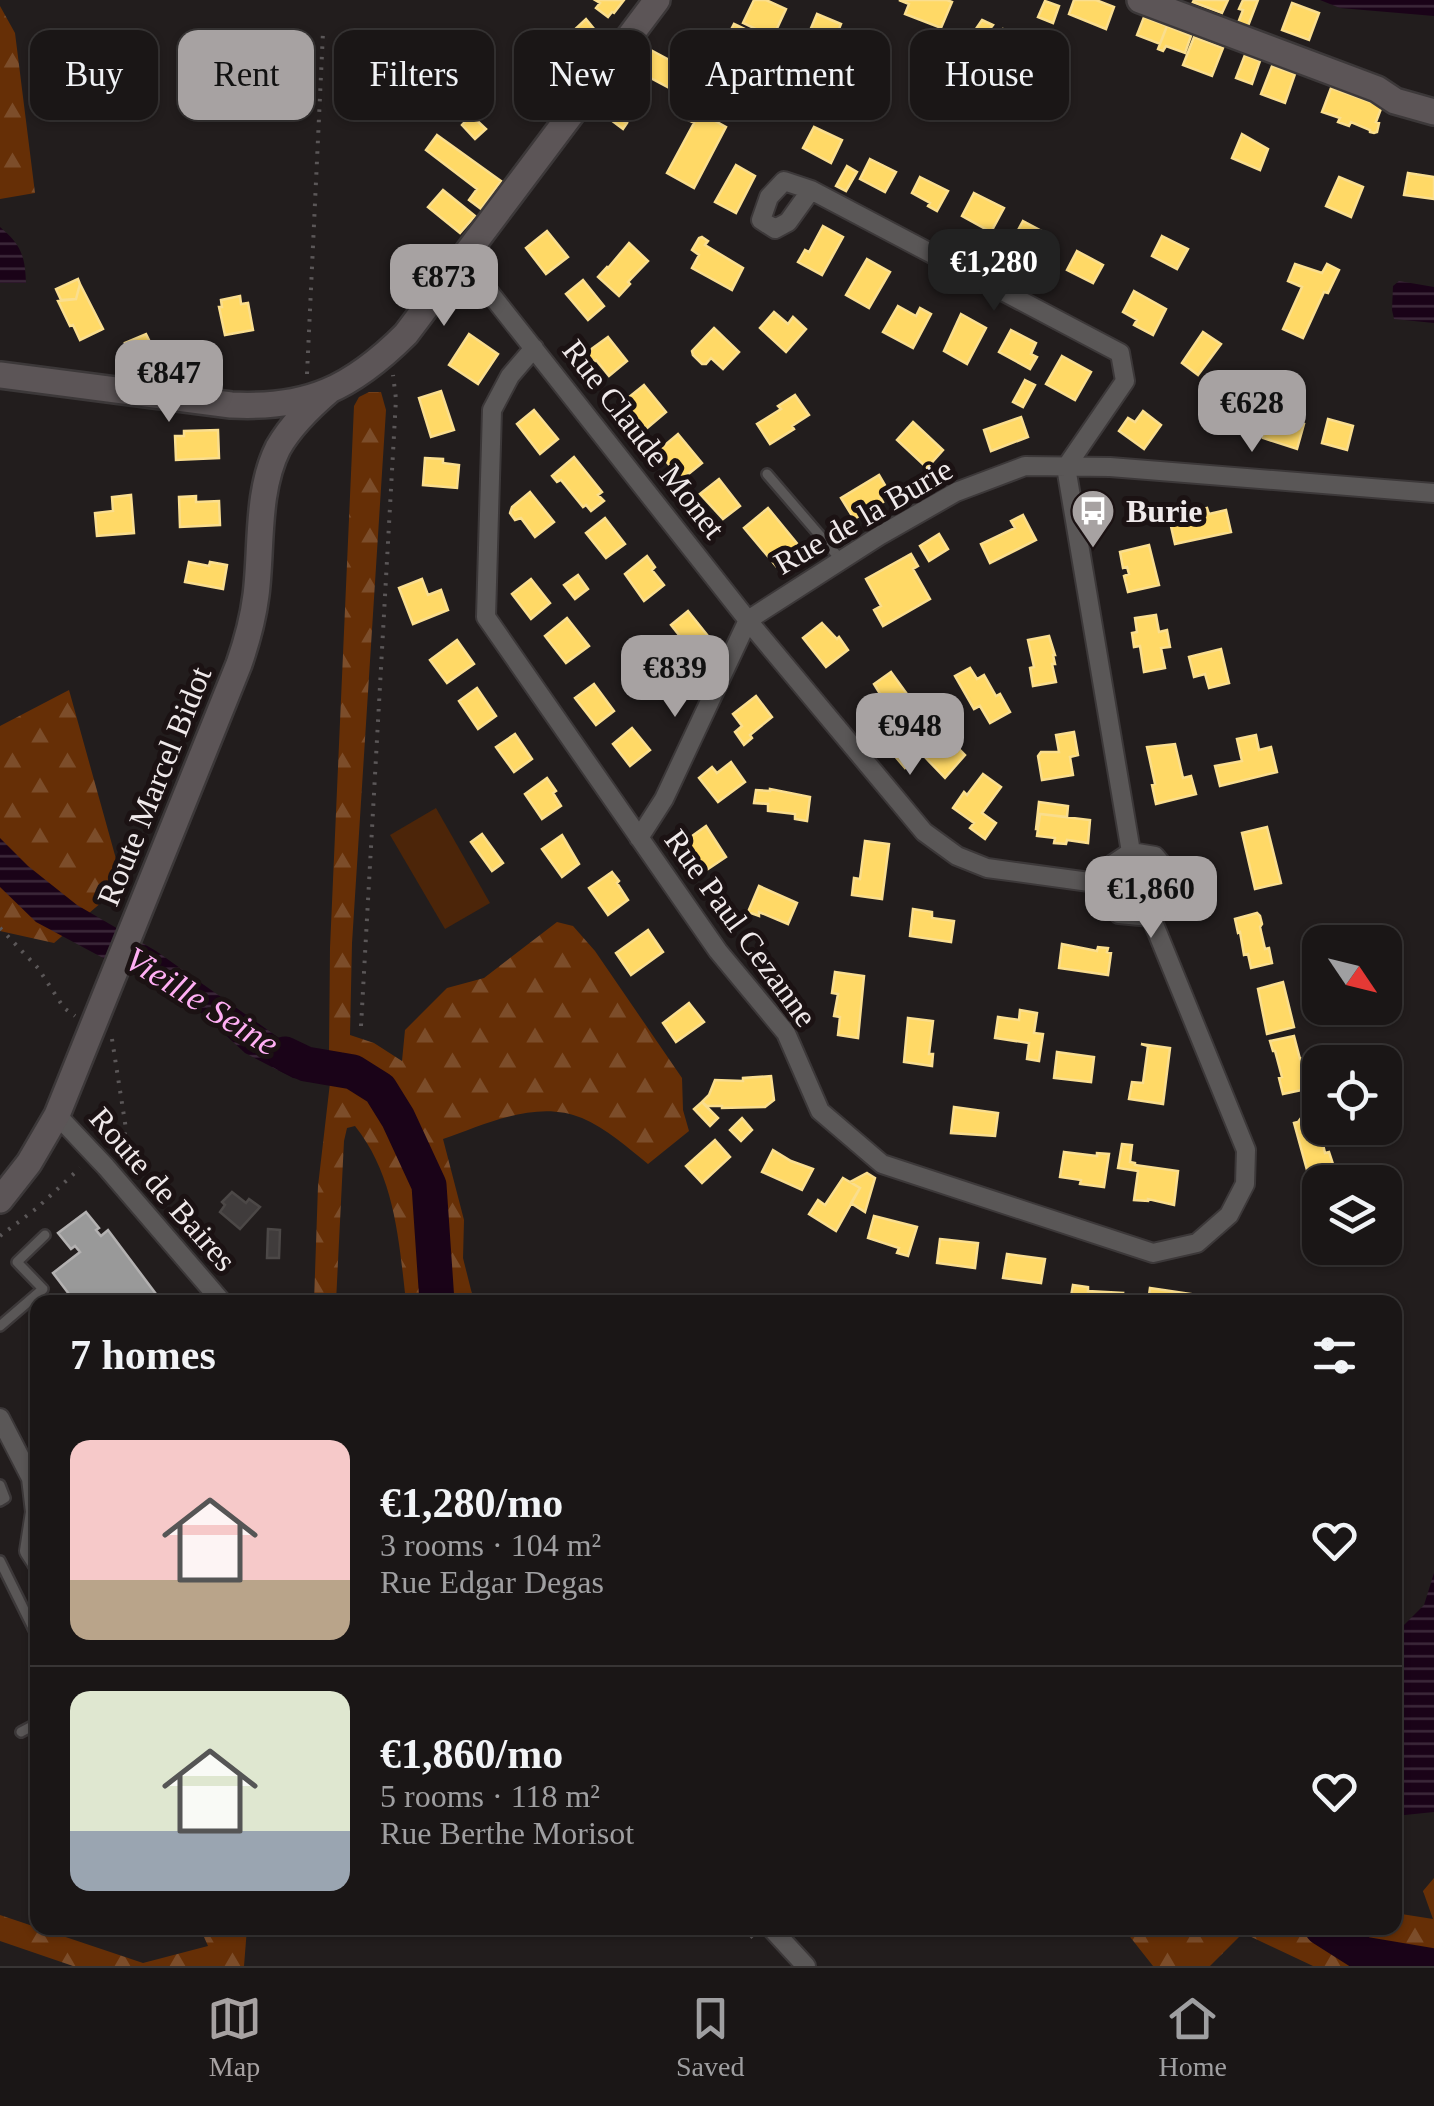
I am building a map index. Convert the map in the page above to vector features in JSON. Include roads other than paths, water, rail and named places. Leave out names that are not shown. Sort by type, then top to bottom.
[{"type":"street","points":[[0,375],[231,405],[274,406],[318,394],[385,355],[406,334],[657,0]]},
{"type":"street","points":[[1140,0],[1376,89],[1395,101],[1434,112]]},
{"type":"street","points":[[811,190],[1120,353],[1125,381],[1066,466],[1131,852]]},
{"type":"street","name":"Rue Claude Monet","points":[[463,258],[748,620],[924,832],[957,856],[987,868],[1104,884]]},
{"type":"street","name":"Rue Paul Cezanne","points":[[534,348],[510,376],[492,410],[486,617],[718,951],[786,1033],[820,1111],[882,1164],[1153,1253],[1197,1243],[1228,1216],[1246,1184],[1246,1150],[1152,917]]},
{"type":"street","name":"Route Marcel Bidot","points":[[0,1200],[29,1163],[58,1115],[245,646],[256,596],[271,465],[318,394]]},
{"type":"street","name":"Rue de la Burie","points":[[748,620],[956,492],[1025,466],[1110,468],[1434,493]]},
{"type":"street","points":[[639,838],[664,798],[748,620]]},
{"type":"street","points":[[1131,852],[1155,856],[1171,875],[1169,900],[1152,917],[1119,914],[1104,884],[1112,864],[1131,852]]},
{"type":"street","name":"Route de Baires","points":[[58,1115],[216,1295]]},
{"type":"street","points":[[0,1418],[30,1471]]},
{"type":"street","points":[[777,1935],[806,1966]]},
{"type":"lane","points":[[767,474],[841,560]]},
{"type":"lane","points":[[36,1295],[43,1289],[17,1262],[44,1235]]},
{"type":"lane","points":[[0,1326],[30,1300]]},
{"type":"lane","points":[[0,1485],[5,1498],[0,1501]]},
{"type":"lane","points":[[0,1561],[30,1622]]},
{"type":"lane","points":[[22,1732],[30,1728]]},
{"type":"water","points":[[1320,0],[1434,0],[1434,16],[1340,8]]},
{"type":"water","points":[[0,227],[21,251],[26,283],[0,283]]},
{"type":"water","points":[[1399,281],[1434,287],[1434,323],[1394,319],[1393,286]]},
{"type":"water","points":[[0,838],[77,905],[156,951],[279,1038],[329,1055],[330,1083],[293,1078],[245,1053],[205,1016],[162,987],[36,922],[0,887]]},
{"type":"water","points":[[1434,1573],[1434,1812],[1402,1815],[1402,1627],[1424,1605]]},
{"type":"waterway","name":"Vieille Seine","points":[[285,1054],[306,1064],[353,1072],[380,1089],[429,1185],[437,1295]]},
{"type":"waterway","name":"Vieille Seine","points":[[1333,1935],[1363,1954],[1434,1966]]},
{"type":"place","name":"Burie","points":[[1093,549]]}]
